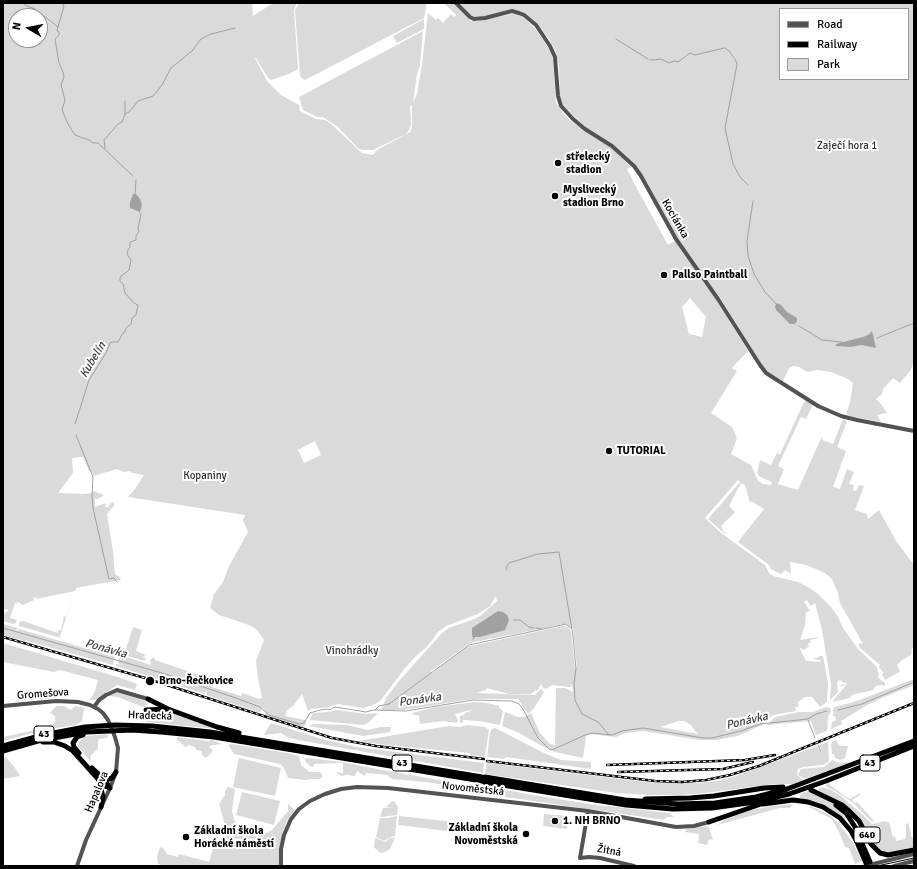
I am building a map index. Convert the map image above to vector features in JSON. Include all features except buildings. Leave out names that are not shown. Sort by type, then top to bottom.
[{"type":"highway","points":[[148,699],[168,709],[217,727],[265,740]]},
{"type":"highway","points":[[146,710],[168,709]]},
{"type":"highway","name":"Hradecká","points":[[3,751],[28,743],[86,731],[129,725],[265,740],[296,748]]},
{"type":"highway","name":"Hradecká","points":[[3,746],[43,734],[86,731],[175,730],[206,736],[296,748]]},
{"type":"highway","points":[[86,731],[75,738],[73,743],[74,748],[105,780],[110,788]]},
{"type":"highway","name":"43","points":[[484,779],[600,801],[644,807],[684,809],[726,807],[789,794],[914,741]]},
{"type":"highway","points":[[28,743],[49,742],[64,746],[73,751],[99,780],[105,786],[110,788]]},
{"type":"highway","name":"43","points":[[296,748],[610,798],[654,803],[692,804],[730,802],[771,794],[824,779],[914,746]]},
{"type":"highway","points":[[105,780],[112,778],[116,772]]},
{"type":"highway","points":[[99,780],[103,797],[101,807]]},
{"type":"highway","points":[[610,798],[690,798],[783,787]]},
{"type":"highway","name":"640","points":[[811,790],[842,805],[854,816],[871,844],[880,853],[888,855],[914,850]]},
{"type":"highway","points":[[709,822],[759,804],[776,800],[789,794]]},
{"type":"highway","name":"640","points":[[826,797],[839,807],[851,821],[859,835],[867,864]]},
{"type":"highway","name":"640","points":[[726,807],[740,807],[792,800],[808,802],[823,807],[840,818],[851,831],[867,864]]},
{"type":"street","name":"Kociánka","points":[[456,3],[474,19],[480,19],[512,11],[524,15],[536,25],[550,46],[555,57],[558,96],[561,106],[585,129],[612,146],[634,166],[676,239],[718,299],[766,373],[814,403],[841,416],[914,431]]},
{"type":"street","points":[[94,707],[106,694],[116,690],[148,699]]},
{"type":"street","name":"Gromešova","points":[[3,706],[66,701],[78,702],[94,707]]},
{"type":"street","name":"Hapalova","points":[[77,866],[86,840],[116,772],[118,753],[116,739],[106,717],[94,707]]},
{"type":"street","name":"Novoměstská","points":[[281,866],[281,849],[284,836],[295,814],[310,801],[325,794],[341,789],[357,787],[381,787],[588,811],[676,827],[696,826],[709,822]]},
{"type":"street","name":"Žitná","points":[[588,811],[580,858],[600,858],[634,866]]},
{"type":"street","points":[[867,864],[914,854]]},
{"type":"street","points":[[894,866],[914,861]]},
{"type":"green space","points":[[3,3],[252,3],[253,16],[273,3],[297,3],[294,10],[298,69],[289,74],[271,80],[268,78],[255,58],[267,81],[281,95],[299,105],[300,111],[316,119],[325,120],[330,123],[362,153],[373,155],[377,150],[410,132],[412,128],[412,106],[410,106],[411,125],[406,134],[373,150],[365,150],[359,149],[338,127],[323,117],[317,117],[303,110],[299,97],[423,31],[420,65],[417,74],[413,103],[417,94],[422,64],[428,13],[436,20],[438,18],[443,23],[451,14],[454,17],[456,15],[444,3],[453,3],[471,21],[479,21],[512,14],[520,15],[535,28],[551,52],[553,59],[556,103],[571,121],[611,147],[631,167],[627,169],[668,245],[675,241],[717,301],[748,351],[732,368],[737,371],[711,413],[732,427],[737,438],[731,454],[751,465],[758,481],[763,484],[771,485],[772,482],[760,477],[757,473],[760,460],[771,465],[779,449],[778,453],[779,455],[780,454],[805,400],[813,404],[806,419],[801,417],[778,466],[784,469],[778,484],[798,490],[822,436],[822,440],[833,444],[843,419],[847,421],[837,447],[846,451],[833,487],[840,489],[847,469],[854,472],[849,484],[854,485],[853,490],[856,491],[859,485],[864,486],[855,510],[867,514],[868,519],[879,510],[896,541],[914,565],[914,648],[912,648],[911,655],[897,665],[901,671],[885,680],[882,674],[884,673],[879,667],[880,665],[859,647],[859,643],[863,644],[840,603],[838,593],[832,579],[825,573],[806,565],[790,562],[791,574],[785,570],[781,574],[771,569],[769,565],[738,542],[764,509],[751,501],[750,503],[745,485],[741,483],[729,506],[735,512],[721,526],[723,531],[726,533],[725,534],[708,519],[740,482],[738,480],[705,518],[721,533],[765,565],[769,573],[773,576],[798,582],[818,594],[831,607],[843,628],[858,649],[876,666],[879,674],[878,678],[885,683],[885,686],[876,686],[873,690],[852,695],[850,698],[834,702],[833,701],[835,698],[848,683],[841,687],[841,685],[846,684],[846,682],[843,683],[842,681],[838,680],[838,692],[830,700],[831,684],[822,630],[815,603],[811,606],[807,600],[804,602],[810,611],[806,612],[805,625],[800,640],[818,638],[810,640],[811,643],[808,643],[809,647],[806,649],[803,650],[799,647],[806,661],[821,662],[820,660],[813,658],[823,656],[828,683],[827,702],[820,707],[812,697],[805,697],[798,702],[798,707],[795,707],[796,711],[773,715],[762,725],[738,736],[716,740],[700,740],[642,731],[625,733],[616,737],[590,734],[586,736],[583,758],[555,752],[519,733],[502,726],[505,712],[518,717],[524,717],[531,713],[540,733],[550,744],[555,745],[556,689],[565,688],[573,692],[572,684],[571,687],[552,685],[546,689],[542,687],[542,683],[537,691],[535,690],[530,694],[509,694],[487,688],[486,690],[477,693],[535,695],[541,689],[544,692],[534,708],[528,714],[518,699],[473,699],[403,710],[381,710],[386,698],[399,681],[442,633],[449,628],[480,616],[497,601],[496,596],[490,606],[478,614],[446,626],[438,632],[427,647],[405,668],[381,700],[375,704],[364,708],[338,704],[308,711],[302,694],[294,705],[286,711],[286,716],[305,720],[306,724],[303,727],[265,715],[266,711],[262,708],[260,712],[258,712],[206,695],[206,691],[205,694],[116,666],[116,664],[122,665],[118,663],[119,658],[122,659],[123,656],[151,665],[150,660],[154,657],[155,660],[208,678],[206,686],[208,685],[209,678],[214,681],[212,687],[241,696],[242,693],[259,699],[262,698],[256,661],[264,640],[258,631],[252,626],[219,615],[210,608],[214,594],[223,582],[229,566],[248,532],[243,520],[245,515],[128,497],[144,475],[132,473],[130,471],[123,472],[117,469],[94,476],[92,472],[89,471],[83,457],[72,458],[73,473],[58,493],[83,494],[94,491],[104,495],[98,499],[95,499],[95,507],[106,503],[105,507],[109,507],[112,502],[114,505],[116,503],[107,514],[115,574],[121,578],[120,580],[76,588],[75,591],[36,599],[36,597],[33,598],[34,600],[23,605],[17,602],[17,604],[15,603],[10,618],[17,620],[16,623],[13,624],[3,621],[4,614],[9,610],[4,609],[3,612]],"holes":[[[690,298],[706,317],[702,337],[689,334],[682,307]],[[315,441],[321,455],[304,463],[298,450]],[[564,624],[573,628],[577,667],[575,668],[571,631],[568,627],[563,626],[466,647],[432,673],[431,671],[470,643]],[[751,716],[752,722],[724,729],[734,718]],[[679,721],[684,721],[691,725],[698,734],[660,727]]]},
{"type":"green space","points":[[299,3],[427,3],[424,18],[305,80],[300,76],[295,10]]},
{"type":"green space","name":"Zaječí hora 1","points":[[459,3],[914,3],[914,362],[911,370],[900,383],[893,378],[883,389],[882,394],[876,399],[887,413],[877,415],[881,422],[846,414],[850,403],[853,383],[848,379],[831,372],[818,370],[807,372],[799,367],[793,366],[789,368],[783,381],[766,371],[721,299],[674,232],[645,179],[634,163],[613,144],[586,127],[563,106],[560,100],[559,65],[555,50],[549,39],[534,20],[518,10],[511,9],[478,18]]},
{"type":"green space","points":[[424,19],[424,29],[397,43],[393,36]]},
{"type":"green space","points":[[74,594],[60,636],[61,638],[19,626],[19,622],[23,621],[58,633],[59,630],[61,630],[64,616],[66,617]]},
{"type":"green space","points":[[3,624],[18,628],[16,630],[17,631],[19,629],[115,657],[113,665],[27,640],[25,641],[3,635]]},
{"type":"green space","points":[[133,627],[142,630],[136,651],[145,654],[143,657],[146,658],[145,661],[124,655]]},
{"type":"green space","points":[[3,643],[137,684],[135,690],[117,685],[95,700],[90,700],[95,691],[98,680],[60,670],[54,672],[3,662]]},
{"type":"green space","points":[[914,679],[914,685],[869,704],[841,721],[842,724],[831,729],[832,722],[836,720],[835,716],[833,716],[834,707],[854,702]]},
{"type":"green space","points":[[116,692],[145,701],[147,705],[143,707],[109,695]]},
{"type":"green space","points":[[474,702],[499,706],[499,708],[503,711],[500,725],[463,720],[463,723],[460,723],[460,716],[471,710],[455,714],[458,720],[457,723],[443,721],[420,724],[419,715],[412,713],[436,707]]},
{"type":"green space","points":[[56,706],[64,706],[71,710],[75,706],[84,708],[82,721],[76,725],[44,730],[3,741],[3,737],[44,728],[53,724],[55,721],[55,716],[50,713]]},
{"type":"green space","points":[[826,707],[830,708],[831,711],[828,717],[827,731],[816,735],[811,721],[767,725],[775,717],[799,712],[813,712]]},
{"type":"green space","points":[[336,710],[367,714],[378,713],[368,723],[363,725],[310,720],[313,713]]},
{"type":"green space","points":[[150,711],[166,711],[216,729],[146,722],[146,714]]},
{"type":"green space","points":[[271,723],[322,739],[357,747],[484,763],[483,773],[298,740],[287,737],[281,733],[264,735]]},
{"type":"green space","points":[[313,724],[347,725],[368,730],[381,727],[391,727],[390,732],[363,736],[309,726]]},
{"type":"green space","points":[[467,725],[485,727],[489,730],[485,757],[470,755],[470,753],[358,741],[449,726],[460,727]]},
{"type":"green space","points":[[495,728],[561,760],[591,762],[591,769],[506,757],[504,759],[487,757],[490,732]]},
{"type":"green space","points":[[107,734],[108,738],[99,739],[98,749],[91,755],[90,761],[78,746],[78,743],[86,736]]},
{"type":"green space","points":[[177,737],[207,741],[213,740],[221,744],[209,746],[213,751],[206,758],[202,755],[202,751],[196,750],[195,747],[188,745],[186,747],[177,740]]},
{"type":"green space","points":[[837,740],[837,743],[841,746],[848,746],[845,758],[840,760],[835,758],[834,754],[832,754],[831,744],[833,741]]},
{"type":"green space","points":[[828,742],[829,761],[823,765],[798,769],[797,775],[803,780],[792,784],[775,784],[705,793],[650,795],[616,793],[485,774],[487,763],[655,783],[697,783],[717,781],[736,776],[817,746],[821,753],[822,752],[819,745]]},
{"type":"green space","points":[[232,744],[299,756],[301,765],[304,768],[310,772],[320,772],[323,776],[320,779],[305,780],[288,778],[284,768],[280,764],[234,754],[228,745]]},
{"type":"green space","points":[[6,757],[20,776],[3,779],[3,758]]},
{"type":"green space","points":[[239,758],[281,768],[275,796],[233,787]]},
{"type":"green space","points":[[308,758],[342,762],[480,787],[478,790],[425,782],[392,779],[387,775],[366,773],[365,776],[357,771],[355,776],[341,776],[336,772],[343,773],[343,763],[314,764],[314,767],[310,766],[304,759]]},
{"type":"green space","points":[[832,760],[839,763],[849,763],[805,779],[798,774],[801,769],[824,767]]},
{"type":"green space","points":[[829,782],[830,785],[850,799],[860,793],[859,797],[858,796],[852,800],[855,803],[857,802],[875,822],[871,821],[852,802],[825,786]]},
{"type":"green space","points":[[486,786],[589,804],[669,813],[674,817],[667,817],[664,820],[485,794]]},
{"type":"green space","points":[[228,787],[235,789],[232,811],[236,826],[267,833],[272,830],[288,811],[288,804],[295,810],[288,819],[283,831],[279,849],[279,866],[164,866],[158,864],[157,857],[160,847],[163,848],[167,854],[178,857],[179,854],[209,862],[214,845],[217,846],[227,832],[219,804]]},
{"type":"green space","points":[[822,787],[841,796],[872,824],[886,821],[889,822],[893,837],[895,836],[896,841],[905,839],[906,824],[908,823],[912,838],[914,838],[914,848],[893,853],[884,853],[875,846],[862,824],[838,801],[818,790]]},
{"type":"green space","points":[[808,791],[831,803],[840,810],[846,818],[845,819],[831,809],[817,802],[800,798],[803,793]]},
{"type":"green space","points":[[242,792],[280,801],[274,825],[236,815]]},
{"type":"green space","points":[[392,801],[395,802],[398,807],[397,815],[380,817],[383,808],[394,807],[386,807]]},
{"type":"green space","points":[[793,804],[790,808],[780,808],[717,825],[726,819],[752,810]]},
{"type":"green space","points":[[810,806],[830,815],[839,824],[852,841],[862,861],[855,864],[849,848],[845,847],[832,819],[809,807]]},
{"type":"green space","name":"1. NH BRNO","points":[[544,814],[568,816],[567,829],[543,826]]},
{"type":"green space","points":[[397,816],[395,836],[384,841],[376,837],[380,818]]},
{"type":"green space","points":[[399,816],[473,824],[472,834],[398,825]]},
{"type":"green space","points":[[706,826],[709,828],[713,840],[709,839],[707,845],[698,843],[699,834],[685,832],[686,829]]},
{"type":"green space","points":[[376,838],[385,842],[390,838],[395,838],[390,849],[382,853],[374,847]]},
{"type":"shaded area","points":[[133,194],[136,194],[140,199],[142,205],[140,212],[130,208],[130,202]]},
{"type":"shaded area","points":[[777,303],[797,318],[795,324],[790,324],[776,310],[775,306]]},
{"type":"shaded area","points":[[872,331],[876,348],[862,345],[850,347],[836,346],[836,344],[868,335]]},
{"type":"shaded area","points":[[498,611],[507,615],[509,620],[505,630],[475,637],[472,641],[472,628]]},
{"type":"waterway","name":"Kubelín","points":[[23,3],[35,9],[58,27],[57,31],[59,32],[59,35],[55,39],[59,63],[64,77],[61,85],[65,100],[62,110],[68,124],[75,135],[93,143],[98,143],[133,176]]},
{"type":"waterway","points":[[58,27],[64,6],[62,3]]},
{"type":"waterway","points":[[105,148],[104,140],[118,124],[122,122],[125,114],[129,112],[138,101],[153,96],[162,85],[171,68],[192,51],[201,39],[211,34],[235,28]]},
{"type":"waterway","points":[[616,39],[648,59]]},
{"type":"waterway","points":[[650,60],[661,59],[669,63],[674,61],[678,62],[690,53],[695,55],[724,48]]},
{"type":"waterway","points":[[725,48],[734,58]]},
{"type":"waterway","points":[[735,59],[737,64],[725,128],[733,164],[740,177],[748,185]]},
{"type":"waterway","points":[[125,101],[125,114]]},
{"type":"waterway","name":"Kubelín","points":[[135,195],[136,180]]},
{"type":"waterway","points":[[753,201],[747,241],[748,256],[754,274],[765,292],[777,305]]},
{"type":"waterway","name":"Kubelín","points":[[75,424],[89,380],[106,353],[110,343],[118,342],[126,328],[131,324],[132,318],[136,315],[138,305],[134,303],[125,293],[120,277],[129,270],[131,260],[127,254],[130,247],[130,242],[136,240],[136,236],[139,231],[140,213]]},
{"type":"waterway","points":[[877,338],[914,323]]},
{"type":"waterway","points":[[799,326],[822,340],[842,342]]},
{"type":"waterway","name":"Kubelín","points":[[76,435],[93,477],[93,508],[109,579],[114,578],[117,582]]},
{"type":"waterway","points":[[506,570],[509,563],[538,554],[559,552],[573,636],[576,669],[574,683],[575,700],[582,714],[598,722],[609,735]]},
{"type":"waterway","points":[[514,620],[520,620],[529,627],[534,628]]},
{"type":"waterway","points":[[375,710],[379,706],[389,704],[469,645],[565,624],[571,628]]},
{"type":"waterway","name":"Ponávka","points":[[3,628],[162,673],[236,698],[260,707],[269,715],[299,724],[304,723],[310,713],[320,710],[329,710],[335,707],[366,712],[373,710],[406,711],[473,700],[512,701],[519,704],[538,738],[552,750],[592,733],[612,735],[622,731],[643,728],[703,738],[712,738],[741,731],[760,724],[808,719],[816,714],[827,711]]},
{"type":"waterway","points":[[536,628],[542,629]]},
{"type":"waterway","name":"Ponávka","points":[[838,710],[862,704],[914,682]]},
{"type":"waterway","points":[[808,720],[815,738]]},
{"type":"waterway","points":[[818,745],[821,752]]},
{"type":"tram line","points":[[877,866],[914,858]]},
{"type":"railway","points":[[3,637],[145,678],[332,738],[376,746],[484,759]]},
{"type":"railway","points":[[487,761],[655,781],[682,782],[706,780],[730,775],[759,766],[914,703]]},
{"type":"railway","points":[[607,765],[745,760],[775,755]]},
{"type":"railway","points":[[618,772],[723,769],[753,762]]},
{"type":"place","name":"střelecký stadion","points":[[558,163]]},
{"type":"place","name":"Myslivecký stadion Brno","points":[[555,196]]},
{"type":"place","name":"Pallso Paintball","points":[[664,275]]},
{"type":"place","name":"TUTORIAL","points":[[609,451]]},
{"type":"place","name":"Brno-Řečkovice","points":[[150,681]]},
{"type":"place","name":"1. NH BRNO","points":[[555,821]]},
{"type":"place","name":"Základní škola Novoměstská","points":[[526,834]]},
{"type":"place","name":"Základní škola Horácké náměstí","points":[[186,837]]},
{"type":"park label","name":"Kopaniny","points":[[205,476]]},
{"type":"park label","name":"Vinohrádky","points":[[352,651]]}]
